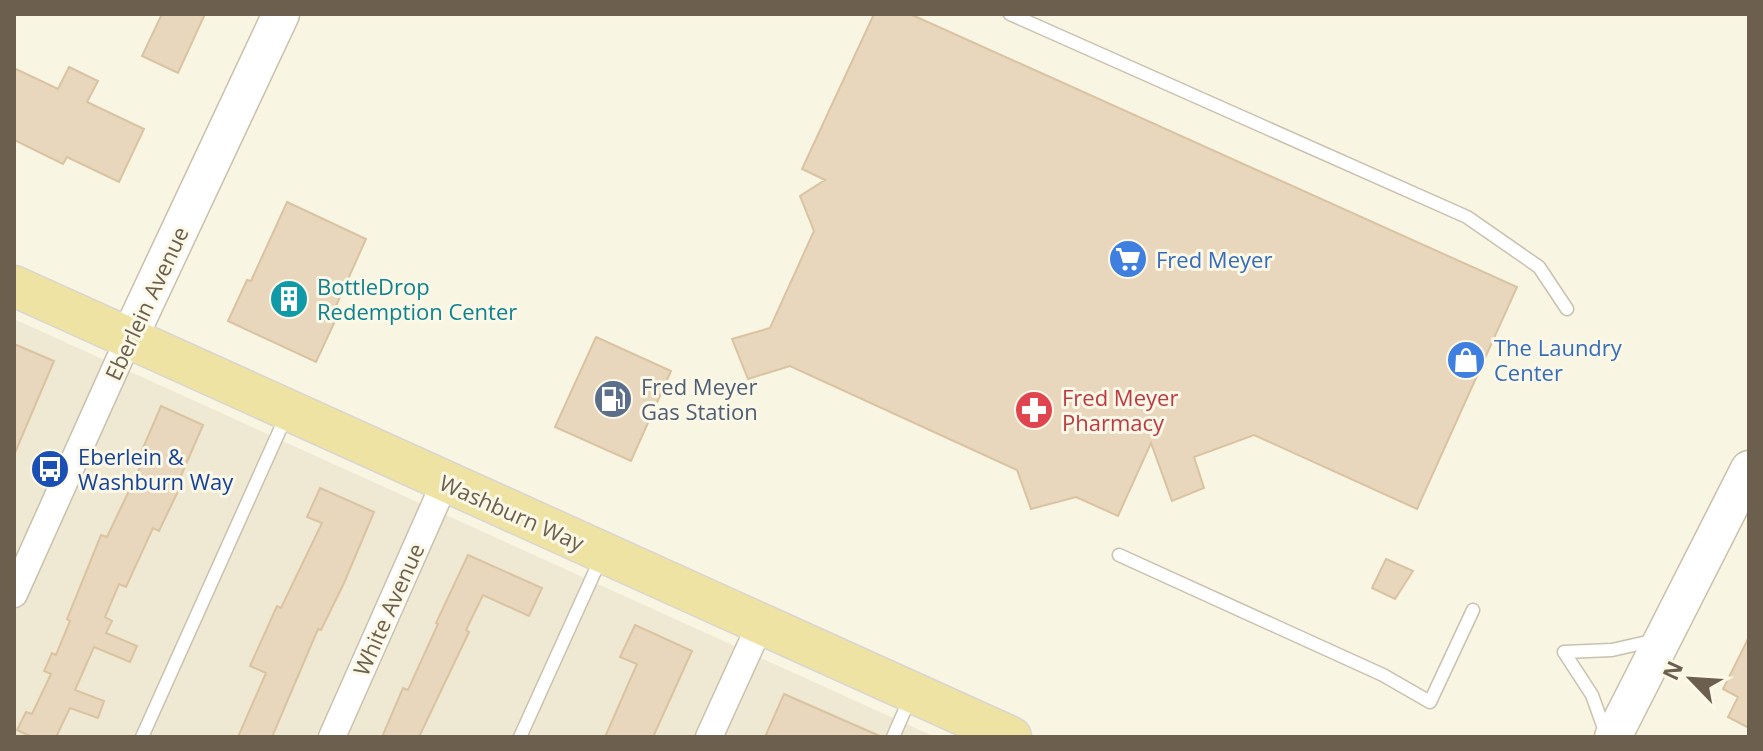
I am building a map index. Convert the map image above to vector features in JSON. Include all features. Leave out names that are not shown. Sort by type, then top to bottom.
[{"type":"main road","name":"Washburn Way","points":[[14,286],[1011,737]]},
{"type":"street","name":"Eberlein Avenue","points":[[14,594],[129,338],[281,14]]},
{"type":"street","points":[[1610,737],[1749,469]]},
{"type":"street","name":"White Avenue","points":[[332,737],[445,482]]},
{"type":"street","points":[[709,737],[761,623]]},
{"type":"lane","points":[[1010,14],[1467,217],[1539,267],[1567,309]]},
{"type":"lane","points":[[142,737],[288,411]]},
{"type":"lane","points":[[520,737],[603,553]]},
{"type":"lane","points":[[1119,555],[1383,675],[1430,702],[1473,610]]},
{"type":"lane","points":[[1610,737],[1592,695],[1564,652],[1612,650],[1663,639]]},
{"type":"lane","points":[[893,737],[913,693]]},
{"type":"shaded area","points":[[14,319],[935,737],[14,737]]},
{"type":"building","points":[[162,14],[205,14],[178,73],[142,56]]},
{"type":"building","name":"Fred Meyer","points":[[874,14],[910,14],[1517,287],[1417,509],[1254,435],[1194,457],[1204,488],[1172,501],[1151,443],[1118,516],[1076,497],[1031,509],[1017,470],[790,366],[748,379],[732,339],[770,328],[814,231],[800,196],[825,180],[802,169]]},
{"type":"building","points":[[69,67],[98,81],[87,102],[144,129],[119,182],[67,157],[63,164],[14,140],[14,68],[58,89]]},
{"type":"building","name":"BottleDrop Redemption Center","points":[[287,202],[366,239],[331,317],[336,319],[316,362],[228,321],[247,280],[251,281]]},
{"type":"building","points":[[596,337],[671,371],[631,461],[555,427]]},
{"type":"building","points":[[14,344],[54,361],[14,455]]},
{"type":"building","points":[[161,406],[203,425],[177,485],[180,487],[159,531],[153,528],[126,587],[119,584],[105,617],[112,621],[106,633],[137,646],[130,662],[94,647],[75,690],[104,701],[98,718],[70,708],[56,737],[32,737],[17,730],[26,712],[32,714],[51,674],[44,671],[52,653],[56,655],[101,535],[107,537],[145,457],[140,455]]},
{"type":"building","points":[[320,488],[374,512],[344,583],[321,630],[318,629],[272,737],[238,737],[266,673],[250,666],[277,606],[281,608],[322,523],[307,517]]},
{"type":"building","points":[[468,555],[542,588],[529,616],[483,595],[466,630],[469,632],[419,737],[382,737],[403,688],[408,690]]},
{"type":"building","points":[[1386,559],[1413,571],[1395,599],[1372,588]]},
{"type":"building","points":[[635,625],[692,651],[653,737],[605,737],[637,664],[620,657]]},
{"type":"building","points":[[1749,637],[1749,728],[1728,717],[1738,697],[1723,689]]},
{"type":"building","points":[[784,694],[882,737],[765,737]]},
{"type":"place","name":"Fred Meyer","points":[[1128,259]]},
{"type":"place","name":"BottleDrop Redemption Center","points":[[289,299]]},
{"type":"place","name":"The Laundry Center","points":[[1466,360]]},
{"type":"place","name":"Fred Meyer Gas Station","points":[[613,399]]},
{"type":"place","name":"Fred Meyer Pharmacy","points":[[1034,410]]},
{"type":"place","name":"Eberlein & Washburn Way","points":[[50,469]]}]
